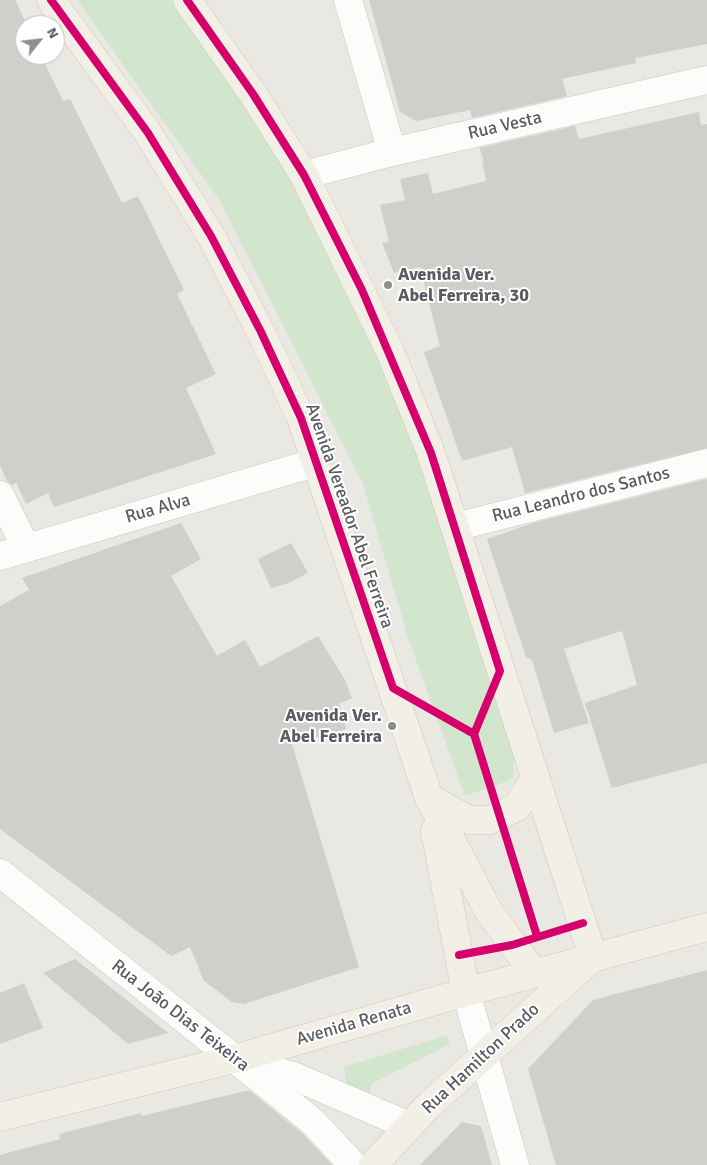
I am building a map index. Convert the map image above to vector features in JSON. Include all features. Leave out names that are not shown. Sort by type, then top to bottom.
[{"type":"main road","name":"Avenida Vereador Abel Ferreira","points":[[51,0],[148,133],[211,236],[277,367],[302,418],[429,798],[490,912],[534,973]]},
{"type":"main road","points":[[187,0],[253,94],[304,175],[390,351],[431,453],[593,957]]},
{"type":"main road","points":[[429,798],[469,820],[490,820],[517,807],[536,778]]},
{"type":"main road","points":[[429,798],[466,992]]},
{"type":"main road","name":"Avenida Renata","points":[[0,1117],[234,1059],[534,973],[707,927]]},
{"type":"main road","name":"Rua Hamilton Prado","points":[[373,1165],[409,1126],[484,1055],[593,957]]},
{"type":"street","points":[[348,0],[392,152]]},
{"type":"street","name":"Rua Vesta","points":[[304,175],[392,152],[707,80]]},
{"type":"street","name":"Rua Alva","points":[[0,556],[317,462]]},
{"type":"street","name":"Rua Leandro dos Santos","points":[[455,527],[707,463]]},
{"type":"street","points":[[0,495],[26,548]]},
{"type":"street","name":"Rua João Dias Teixeira","points":[[0,873],[314,1123],[353,1165]]},
{"type":"street","points":[[466,992],[515,1165]]},
{"type":"street","points":[[234,1059],[296,1077],[409,1126]]},
{"type":"green space","points":[[77,0],[179,0],[318,217],[436,488],[514,747],[513,779],[465,796],[409,641],[363,484],[220,201]]},
{"type":"green space","points":[[447,1035],[450,1044],[371,1084],[369,1107],[348,1096],[344,1067]]},
{"type":"building","points":[[0,0],[15,0],[22,15],[15,15],[15,65],[46,65],[63,101],[70,99],[122,203],[138,196],[184,290],[177,294],[216,374],[186,388],[216,454],[54,507],[48,493],[26,504],[16,483],[12,485],[7,481],[0,466]]},
{"type":"building","points":[[369,0],[707,0],[707,44],[635,58],[636,63],[562,79],[567,96],[472,118],[470,110],[416,121],[400,112]]},
{"type":"building","points":[[699,112],[701,125],[707,124],[707,448],[525,493],[512,447],[462,461],[424,352],[440,346],[420,267],[394,273],[382,243],[389,242],[380,205],[405,200],[400,179],[428,173],[433,194],[486,181],[482,161],[484,161],[479,148],[575,126],[579,139]]},
{"type":"building","points":[[707,479],[707,763],[612,788],[585,703],[637,685],[622,631],[564,649],[589,723],[554,733],[532,660],[526,657],[487,539],[533,523]]},
{"type":"building","points":[[181,523],[201,559],[171,576],[217,656],[245,640],[260,667],[318,636],[345,680],[352,698],[339,704],[346,729],[292,744],[359,967],[244,1004],[232,1002],[204,981],[190,947],[171,956],[0,829],[0,606],[29,590],[22,578]]},
{"type":"building","points":[[291,543],[308,573],[289,583],[271,588],[258,559]]},
{"type":"building","points":[[75,959],[168,1033],[128,1044],[43,973]]},
{"type":"building","points":[[707,970],[707,1165],[556,1165],[528,1069],[593,1000]]},
{"type":"building","points":[[24,983],[43,1028],[0,1044],[0,993]]},
{"type":"building","points":[[250,1091],[303,1134],[332,1165],[0,1165],[0,1155],[60,1139],[59,1134],[141,1113],[141,1116]]},
{"type":"building","points":[[462,1122],[481,1126],[492,1165],[420,1165]]},
{"type":"cycle path","points":[[51,0],[148,133],[211,236],[261,332],[301,418],[393,688],[474,734]]},
{"type":"cycle path","points":[[187,0],[253,94],[304,175],[362,290],[431,453],[500,671],[474,734],[537,936]]},
{"type":"cycle path","points":[[459,955],[512,945],[583,923]]},
{"type":"place","name":"Avenida Ver. Abel Ferreira, 30","points":[[388,285]]},
{"type":"place","name":"Avenida Ver. Abel Ferreira","points":[[392,726]]}]
